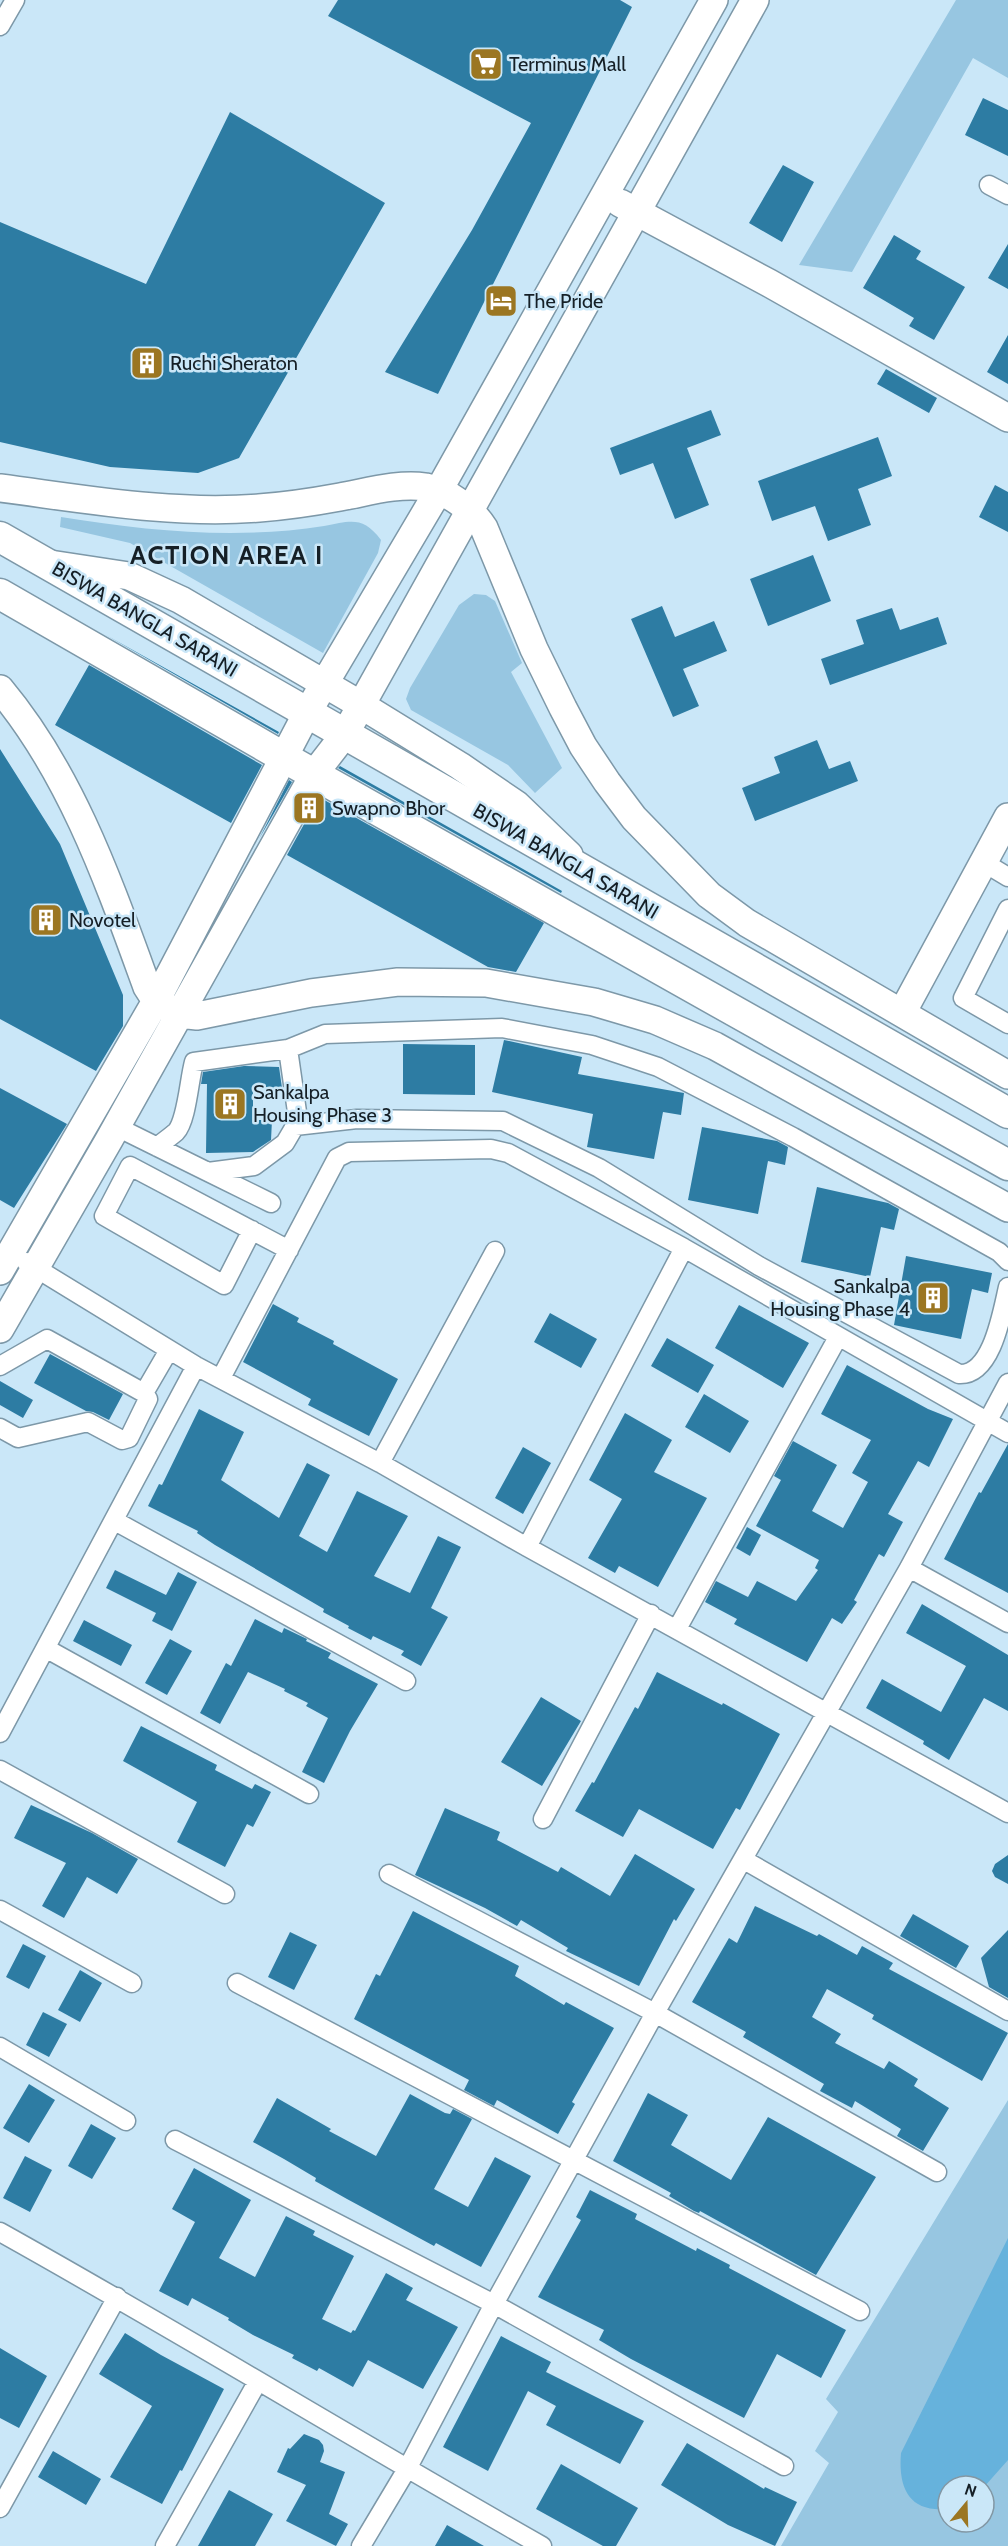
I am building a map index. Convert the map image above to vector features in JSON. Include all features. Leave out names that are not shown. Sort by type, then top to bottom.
[{"type":"main road","name":"BISWA BANGLA SARANI","points":[[0,537],[1008,1113]]},
{"type":"main road","points":[[0,594],[285,758],[1008,1165]]},
{"type":"street","points":[[0,26],[15,0]]},
{"type":"street","points":[[0,1329],[117,1126],[167,1007],[307,713],[439,490],[603,194],[714,0]]},
{"type":"street","points":[[755,0],[345,734],[314,774],[167,1007],[4,1257],[34,1267],[196,1366],[380,1463],[527,1547],[1008,1813]]},
{"type":"street","points":[[989,185],[1008,195]]},
{"type":"street","points":[[603,194],[769,283],[1008,418]]},
{"type":"street","points":[[0,488],[152,506],[232,509],[287,505],[409,486],[439,490],[471,511],[484,528],[529,638],[583,746],[628,811],[709,895],[729,912],[764,934],[1008,1075]]},
{"type":"street","points":[[48,564],[129,576],[157,586],[326,684],[460,766],[518,806],[590,875]]},
{"type":"street","points":[[0,689],[33,732],[77,811],[104,870],[147,987],[167,1007],[204,1015],[311,993],[398,982],[486,983],[594,1002],[655,1020],[715,1046],[1008,1208]]},
{"type":"street","points":[[902,1013],[1008,817]]},
{"type":"street","points":[[983,862],[1008,877]]},
{"type":"street","points":[[1008,909],[963,998],[1008,1024]]},
{"type":"street","points":[[157,1146],[177,1131],[184,1114],[194,1062],[288,1048],[325,1034],[502,1028],[592,1045],[658,1067],[999,1252],[1008,1261]]},
{"type":"street","points":[[208,1172],[254,1166],[285,1143],[295,1126],[297,1112],[288,1048]]},
{"type":"street","points":[[295,1126],[357,1119],[503,1121],[599,1168],[759,1266],[959,1374],[968,1375],[980,1366],[999,1329],[1008,1287]]},
{"type":"street","points":[[117,1126],[271,1203]]},
{"type":"street","points":[[221,1378],[337,1158],[349,1152],[491,1149],[508,1153],[684,1248],[1008,1432]]},
{"type":"street","points":[[97,1161],[124,1177]]},
{"type":"street","points":[[252,1230],[224,1285],[104,1216],[130,1166],[252,1230],[289,1251]]},
{"type":"street","points":[[78,1193],[108,1209]]},
{"type":"street","points":[[527,1547],[684,1248]]},
{"type":"street","points":[[380,1463],[495,1251]]},
{"type":"street","points":[[677,1629],[838,1337]]},
{"type":"street","points":[[0,1366],[47,1339],[144,1393],[148,1399],[129,1438],[122,1440],[88,1422],[18,1438],[0,1428]]},
{"type":"street","points":[[144,1393],[169,1350]]},
{"type":"street","points":[[0,1733],[47,1649],[196,1366]]},
{"type":"street","points":[[361,2546],[407,2469],[494,2304],[655,2013],[909,1568],[1008,1382],[980,1366]]},
{"type":"street","points":[[115,1521],[406,1681]]},
{"type":"street","points":[[909,1568],[1008,1623]]},
{"type":"street","points":[[543,1819],[651,1614]]},
{"type":"street","points":[[47,1649],[309,1794]]},
{"type":"street","points":[[0,1770],[225,1894]]},
{"type":"street","points":[[744,1860],[1008,2011]]},
{"type":"street","points":[[388,1874],[655,2013],[937,2172]]},
{"type":"street","points":[[0,1910],[132,1983]]},
{"type":"street","points":[[237,1983],[860,2311]]},
{"type":"street","points":[[0,2047],[126,2121]]},
{"type":"street","points":[[175,2140],[494,2304],[784,2466]]},
{"type":"street","points":[[0,2232],[117,2297],[407,2469],[543,2546]]},
{"type":"street","points":[[0,2508],[117,2297]]},
{"type":"street","points":[[165,2546],[258,2381]]},
{"type":"shaded area","points":[[956,0],[1008,0],[1008,78],[973,58],[852,272],[799,265]]},
{"type":"shaded area","points":[[61,517],[159,530],[225,533],[291,530],[356,522],[368,527],[381,540],[378,553],[323,653],[130,543],[60,527]]},
{"type":"shaded area","points":[[474,594],[486,595],[495,601],[522,663],[511,672],[562,768],[535,793],[508,765],[411,710],[406,699],[410,688],[459,605]]},
{"type":"shaded area","points":[[1008,2100],[1008,2546],[781,2546],[829,2463],[815,2451],[838,2412],[826,2399]]},
{"type":"shaded area","points":[[1008,2238],[1008,2460],[996,2474],[936,2474],[935,2509],[924,2507],[909,2496],[902,2477],[901,2453]]},
{"type":"building","points":[[338,0],[620,0],[632,7],[438,394],[385,372],[472,230],[531,123],[328,16]]},
{"type":"building","points":[[983,98],[1008,110],[1008,156],[965,135]]},
{"type":"building","name":"Ruchi Sheraton","points":[[230,112],[385,203],[239,458],[198,473],[110,467],[0,442],[0,222],[146,284]]},
{"type":"building","points":[[783,165],[814,182],[782,242],[749,223]]},
{"type":"building","points":[[894,235],[921,251],[916,259],[965,287],[934,340],[909,326],[914,318],[863,288]]},
{"type":"building","points":[[1008,244],[1008,289],[988,278]]},
{"type":"building","points":[[1008,335],[1008,384],[987,372]]},
{"type":"building","points":[[886,369],[937,398],[929,413],[877,384]]},
{"type":"building","points":[[711,410],[721,435],[687,448],[709,505],[675,519],[653,463],[620,475],[610,448]]},
{"type":"building","points":[[878,437],[892,476],[858,489],[871,525],[828,541],[815,506],[772,521],[758,481]]},
{"type":"building","points":[[995,485],[1008,492],[1008,532],[979,517]]},
{"type":"building","points":[[813,555],[831,601],[768,626],[750,579]]},
{"type":"building","points":[[662,606],[675,637],[714,621],[727,651],[683,669],[699,706],[673,717],[631,619]]},
{"type":"building","points":[[892,608],[900,630],[938,617],[947,644],[830,685],[821,659],[864,644],[856,620]]},
{"type":"building","points":[[106,635],[279,732],[278,734]]},
{"type":"building","points":[[89,665],[262,765],[231,823],[55,725]]},
{"type":"building","points":[[817,740],[829,769],[850,761],[858,781],[755,821],[742,788],[780,773],[774,757]]},
{"type":"building","name":"Novotel","points":[[0,749],[60,844],[123,995],[123,1026],[96,1071],[0,1019]]},
{"type":"building","points":[[340,766],[562,891],[561,893],[338,768]]},
{"type":"building","points":[[289,780],[292,782],[259,839]]},
{"type":"building","points":[[319,797],[544,923],[516,972],[488,967],[287,855]]},
{"type":"building","points":[[504,1040],[582,1057],[578,1074],[684,1093],[681,1115],[663,1112],[654,1159],[587,1147],[593,1114],[492,1092]]},
{"type":"building","points":[[403,1044],[475,1045],[475,1095],[403,1094]]},
{"type":"building","name":"Sankalpa Housing Phase 3","points":[[244,1066],[279,1067],[282,1088],[253,1087],[253,1120],[272,1120],[271,1140],[253,1152],[206,1153],[207,1084],[201,1084],[203,1072]]},
{"type":"building","points":[[0,1088],[67,1124],[14,1208],[0,1200]]},
{"type":"building","points":[[702,1127],[777,1141],[788,1147],[785,1165],[768,1161],[758,1214],[688,1200]]},
{"type":"building","points":[[817,1187],[888,1203],[899,1209],[894,1230],[881,1227],[870,1277],[801,1262]]},
{"type":"building","name":"Sankalpa Housing Phase 4","points":[[906,1256],[992,1273],[988,1293],[972,1289],[961,1339],[894,1325]]},
{"type":"building","points":[[273,1304],[299,1318],[297,1322],[334,1341],[333,1344],[398,1379],[369,1436],[308,1405],[311,1399],[243,1362]]},
{"type":"building","points":[[739,1305],[809,1343],[783,1388],[715,1348]]},
{"type":"building","points":[[550,1313],[597,1339],[581,1368],[534,1342]]},
{"type":"building","points":[[667,1338],[714,1365],[698,1393],[651,1366]]},
{"type":"building","points":[[50,1354],[123,1394],[109,1420],[86,1411],[34,1383]]},
{"type":"building","points":[[847,1365],[928,1409],[953,1419],[929,1467],[918,1461],[888,1514],[903,1522],[884,1557],[879,1554],[854,1600],[857,1602],[842,1624],[832,1618],[807,1662],[734,1624],[737,1619],[705,1602],[716,1581],[748,1597],[757,1581],[796,1601],[818,1570],[815,1568],[819,1560],[756,1526],[781,1480],[774,1476],[793,1441],[837,1465],[812,1511],[843,1528],[868,1482],[852,1473],[871,1440],[821,1414]]},
{"type":"building","points":[[0,1381],[33,1400],[23,1418],[0,1405]]},
{"type":"building","points":[[704,1394],[749,1421],[730,1453],[685,1427]]},
{"type":"building","points":[[199,1409],[244,1432],[221,1480],[279,1518],[307,1463],[330,1475],[299,1536],[327,1552],[357,1491],[408,1516],[374,1576],[410,1593],[438,1536],[461,1547],[431,1608],[448,1617],[421,1666],[401,1655],[404,1651],[373,1636],[371,1640],[348,1628],[349,1626],[323,1612],[324,1609],[215,1545],[197,1533],[198,1531],[148,1506],[159,1484],[162,1485]]},
{"type":"building","points":[[625,1413],[672,1440],[654,1472],[707,1498],[658,1587],[619,1566],[615,1573],[588,1558],[622,1499],[589,1480]]},
{"type":"building","points":[[1008,1444],[1008,1593],[944,1559],[979,1492],[981,1493]]},
{"type":"building","points":[[523,1447],[551,1463],[523,1514],[495,1498]]},
{"type":"building","points":[[747,1527],[761,1535],[750,1556],[736,1548]]},
{"type":"building","points":[[115,1570],[166,1595],[178,1572],[197,1582],[172,1631],[152,1621],[156,1613],[106,1588]]},
{"type":"building","points":[[922,1604],[1008,1655],[1008,1711],[984,1698],[949,1760],[923,1744],[924,1741],[866,1708],[882,1679],[941,1712],[966,1666],[906,1633]]},
{"type":"building","points":[[255,1619],[282,1633],[284,1628],[307,1639],[306,1641],[331,1653],[328,1658],[378,1684],[350,1731],[324,1783],[302,1772],[328,1718],[306,1706],[308,1703],[284,1691],[285,1689],[248,1672],[220,1724],[200,1713],[226,1663],[231,1666]]},
{"type":"building","points":[[84,1620],[132,1645],[121,1666],[73,1641]]},
{"type":"building","points":[[170,1639],[192,1651],[167,1695],[145,1683]]},
{"type":"building","points":[[657,1672],[722,1705],[723,1703],[780,1734],[740,1810],[736,1808],[713,1849],[639,1809],[623,1837],[575,1811],[592,1782],[594,1783],[635,1707],[638,1709]]},
{"type":"building","points":[[541,1697],[581,1721],[542,1786],[501,1762]]},
{"type":"building","points":[[141,1726],[217,1765],[215,1770],[252,1789],[255,1784],[271,1792],[253,1827],[247,1824],[225,1867],[177,1842],[197,1802],[123,1761]]},
{"type":"building","points":[[31,1805],[92,1833],[138,1859],[117,1894],[87,1877],[64,1918],[42,1906],[66,1863],[14,1838]]},
{"type":"building","points":[[445,1808],[500,1832],[497,1840],[558,1872],[561,1867],[610,1896],[635,1854],[695,1889],[676,1921],[674,1919],[639,1986],[566,1951],[568,1948],[521,1920],[517,1926],[415,1875]]},
{"type":"building","points":[[1008,1855],[1008,1884],[995,1877],[992,1871],[995,1864]]},
{"type":"building","points":[[755,1906],[817,1936],[819,1934],[857,1955],[862,1946],[893,1963],[889,1969],[1008,2033],[982,2081],[872,2019],[874,2015],[827,1989],[812,2017],[841,2034],[835,2043],[884,2069],[889,2061],[918,2079],[914,2086],[949,2108],[923,2151],[897,2136],[901,2129],[855,2101],[852,2108],[820,2091],[824,2084],[743,2037],[746,2032],[692,2002],[729,1938],[737,1943]]},
{"type":"building","points":[[413,1911],[519,1966],[515,1976],[564,2005],[566,2002],[614,2028],[572,2102],[575,2104],[558,2134],[497,2100],[494,2106],[464,2090],[469,2080],[354,2019],[376,1974],[380,1976]]},
{"type":"building","points":[[913,1914],[969,1946],[956,1968],[900,1936]]},
{"type":"building","points":[[1008,1930],[1008,1998],[989,1987],[981,1958]]},
{"type":"building","points":[[290,1932],[317,1945],[294,1990],[268,1977]]},
{"type":"building","points":[[23,1944],[46,1956],[29,1989],[6,1977]]},
{"type":"building","points":[[80,1970],[102,1983],[80,2022],[58,2010]]},
{"type":"building","points":[[43,2012],[67,2024],[49,2057],[26,2045]]},
{"type":"building","points":[[29,2084],[55,2100],[29,2143],[3,2128]]},
{"type":"building","points":[[648,2093],[688,2115],[671,2145],[731,2180],[768,2117],[876,2177],[816,2275],[700,2211],[699,2213],[694,2211],[669,2196],[671,2193],[613,2161]]},
{"type":"building","points":[[410,2094],[445,2113],[450,2114],[453,2109],[472,2119],[434,2189],[468,2207],[495,2157],[531,2176],[481,2267],[436,2243],[434,2246],[347,2199],[315,2181],[316,2178],[253,2142],[277,2098],[331,2129],[329,2131],[376,2156]]},
{"type":"building","points":[[91,2124],[116,2138],[92,2179],[68,2166]]},
{"type":"building","points":[[25,2156],[52,2170],[30,2212],[3,2198]]},
{"type":"building","points":[[194,2168],[251,2200],[219,2258],[255,2277],[286,2216],[315,2231],[313,2235],[354,2256],[322,2319],[351,2333],[355,2331],[386,2273],[413,2288],[406,2300],[458,2327],[423,2389],[368,2360],[353,2387],[319,2368],[317,2371],[292,2358],[294,2355],[253,2335],[228,2320],[229,2318],[192,2298],[188,2306],[159,2291],[195,2222],[172,2209]]},
{"type":"building","points":[[590,2190],[637,2214],[635,2219],[696,2251],[697,2248],[730,2265],[729,2268],[846,2330],[821,2378],[777,2354],[744,2418],[631,2359],[599,2340],[604,2330],[538,2297],[581,2220],[576,2217]]},
{"type":"building","points":[[125,2333],[224,2389],[182,2471],[180,2470],[162,2504],[110,2477],[152,2406],[99,2374]]},
{"type":"building","points":[[501,2336],[551,2362],[546,2372],[644,2421],[620,2464],[546,2425],[556,2406],[528,2391],[488,2471],[443,2447]]},
{"type":"building","points":[[0,2348],[47,2376],[19,2428],[0,2418]]},
{"type":"building","points":[[304,2434],[319,2440],[323,2445],[324,2451],[320,2462],[345,2472],[329,2514],[348,2524],[336,2546],[286,2521],[306,2485],[277,2472],[288,2448],[290,2449]]},
{"type":"building","points":[[687,2443],[764,2489],[765,2487],[797,2502],[775,2546],[728,2525],[661,2485]]},
{"type":"building","points":[[53,2451],[101,2479],[86,2505],[38,2477]]},
{"type":"building","points":[[561,2464],[638,2508],[616,2546],[603,2546],[536,2509]]},
{"type":"building","points":[[229,2490],[273,2514],[255,2546],[198,2546]]},
{"type":"building","points":[[447,2525],[484,2546],[435,2546]]},
{"type":"place","name":"Terminus Mall","points":[[486,64]]},
{"type":"place","name":"The Pride","points":[[501,301]]},
{"type":"place","name":"Ruchi Sheraton","points":[[147,363]]},
{"type":"place","name":"Swapno Bhor","points":[[309,808]]},
{"type":"place","name":"Novotel","points":[[46,920]]},
{"type":"place","name":"Sankalpa Housing Phase 3","points":[[230,1104]]},
{"type":"place","name":"Sankalpa Housing Phase 4","points":[[933,1298]]},
{"type":"district","name":"ACTION AREA I","points":[[227,555]]}]
